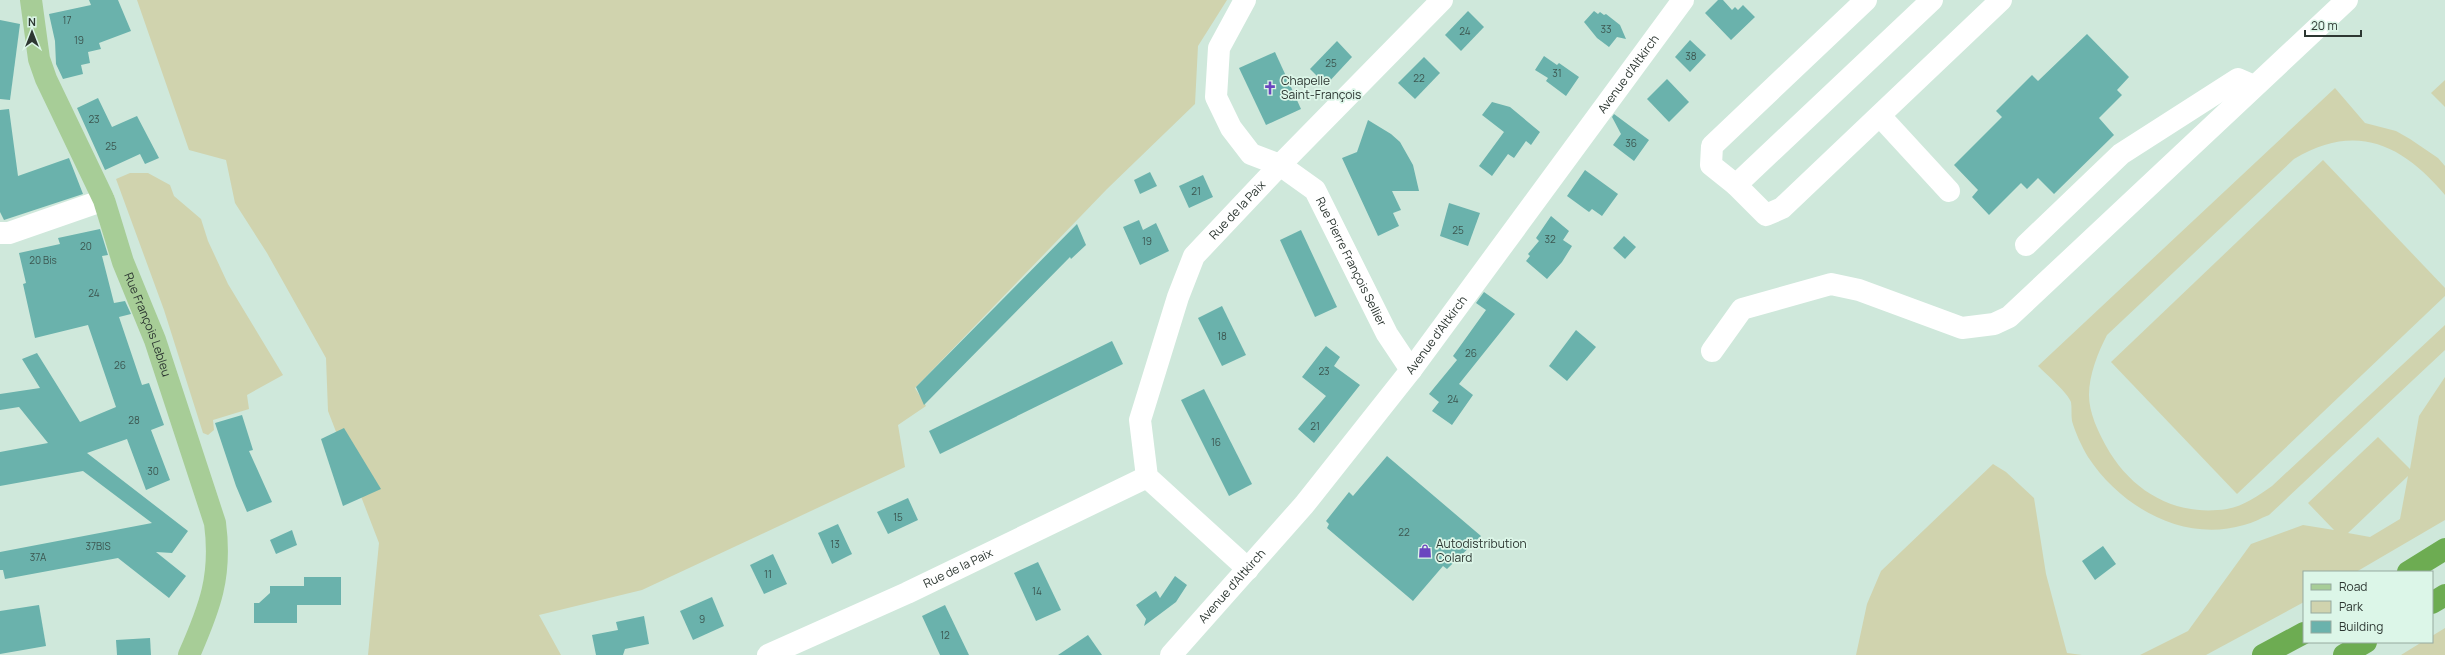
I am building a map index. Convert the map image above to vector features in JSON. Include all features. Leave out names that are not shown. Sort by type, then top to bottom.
[{"type":"highway","points":[[2410,571],[2445,549]]},
{"type":"highway","points":[[2433,602],[2445,595]]},
{"type":"highway","points":[[2263,655],[2303,634]]},
{"type":"highway","points":[[2344,655],[2364,643]]},
{"type":"main road","name":"Rue François Lebleu","points":[[31,0],[39,59],[46,79],[104,200],[123,262],[155,340],[215,523],[219,550],[217,579],[189,655]]},
{"type":"street","name":"Rue Pierre François Sellier","points":[[1245,0],[1219,48],[1216,97],[1231,128],[1252,154],[1280,165],[1315,190],[1387,334],[1410,370]]},
{"type":"street","name":"Rue de la Paix","points":[[768,655],[906,593],[1147,477],[1140,420],[1178,297],[1194,256],[1280,165],[1442,0]]},
{"type":"street","name":"Avenue d'Altkirch","points":[[1172,655],[1304,505],[1410,370],[1683,0]]},
{"type":"street","points":[[1866,0],[1712,146],[1711,165],[1736,185],[1766,215],[1782,208],[2001,0]]},
{"type":"street","points":[[1736,185],[1932,0]]},
{"type":"street","points":[[1712,351],[1742,309],[1831,284],[1859,290],[1962,328],[1994,324],[2009,317],[2347,0]]},
{"type":"street","points":[[2026,245],[2120,154],[2238,79],[2254,86]]},
{"type":"street","points":[[1880,116],[1949,191]]},
{"type":"street","points":[[0,232],[9,233],[104,200]]},
{"type":"street","points":[[1147,477],[1248,569]]},
{"type":"green space","points":[[137,0],[1227,0],[1198,46],[1195,104],[1107,189],[915,388],[926,406],[898,425],[905,467],[642,590],[539,615],[561,655],[368,655],[379,543],[328,411],[326,358],[267,253],[235,203],[226,160],[189,150]]},
{"type":"green space","points":[[2445,80],[2445,107],[2431,93]]},
{"type":"green space","points":[[2335,88],[2365,123],[2396,131],[2438,158],[2445,166],[2445,195],[2429,177],[2412,163],[2395,151],[2377,144],[2358,141],[2338,142],[2317,148],[2294,159],[2107,335],[2100,349],[2089,387],[2089,402],[2097,428],[2116,462],[2128,476],[2156,497],[2172,504],[2190,509],[2208,510],[2233,508],[2245,503],[2272,486],[2445,325],[2445,350],[2269,515],[2254,522],[2221,529],[2199,529],[2177,525],[2136,505],[2118,491],[2102,475],[2088,457],[2077,435],[2072,421],[2071,402],[2069,398],[2038,366]]},
{"type":"green space","points":[[2323,160],[2445,288],[2445,296],[2237,494],[2111,362]]},
{"type":"green space","points":[[130,173],[148,173],[170,185],[174,196],[201,219],[208,241],[228,284],[283,375],[247,395],[249,409],[213,420],[214,430],[208,435],[203,433],[164,310],[116,179]]},
{"type":"green space","points":[[2445,377],[2445,520],[2358,571],[2303,571],[2303,603],[2206,655],[2140,655],[2188,631],[2251,544],[2303,525],[2334,530],[2308,503],[2378,437],[2410,469],[2419,416]],"holes":[[[2408,476],[2400,519],[2370,537],[2348,533]]]},
{"type":"green space","points":[[1993,464],[2006,472],[2034,498],[2046,574],[2067,653],[2082,655],[1856,655],[1867,604],[1881,571]]},
{"type":"green space","points":[[2445,628],[2445,655],[2401,655],[2420,643],[2433,643],[2433,635]]},
{"type":"building","points":[[89,0],[118,0],[131,31],[99,43],[101,49],[88,52],[90,63],[81,65],[83,74],[63,79],[56,64],[55,41],[49,14],[91,5]]},
{"type":"building","points":[[1718,0],[1723,0],[1732,10],[1735,7],[1738,10],[1743,5],[1755,17],[1731,40],[1705,13]]},
{"type":"building","points":[[1468,11],[1484,27],[1461,51],[1445,35]]},
{"type":"building","points":[[1594,11],[1598,14],[1600,12],[1604,15],[1606,14],[1620,25],[1626,39],[1617,37],[1609,47],[1597,38],[1584,22]]},
{"type":"building","points":[[0,20],[20,24],[10,100],[0,99]]},
{"type":"building","points":[[2087,34],[2129,77],[2117,90],[2122,95],[2099,118],[2114,135],[2054,194],[2038,178],[2027,189],[2021,183],[1989,215],[1972,197],[1978,190],[1954,165],[2002,117],[1996,111],[2032,75],[2038,81]]},
{"type":"building","points":[[1690,40],[1706,55],[1690,72],[1675,57]]},
{"type":"building","points":[[1337,41],[1352,57],[1326,85],[1310,69]]},
{"type":"building","name":"Chapelle Saint-François","points":[[1275,52],[1301,109],[1266,125],[1239,68]]},
{"type":"building","points":[[1544,56],[1557,65],[1559,63],[1579,77],[1566,96],[1546,81],[1548,78],[1535,70]]},
{"type":"building","points":[[1424,57],[1440,73],[1415,99],[1398,83]]},
{"type":"building","points":[[1667,79],[1689,102],[1669,122],[1647,99]]},
{"type":"building","points":[[98,98],[112,127],[137,116],[159,158],[145,164],[140,154],[105,170],[77,108]]},
{"type":"building","points":[[1492,102],[1510,107],[1540,132],[1531,145],[1526,141],[1514,158],[1508,154],[1492,176],[1479,166],[1504,132],[1482,115]]},
{"type":"building","points":[[9,109],[18,176],[69,158],[83,194],[4,220],[0,212],[0,110]]},
{"type":"building","points":[[1614,114],[1649,140],[1634,161],[1613,145],[1621,134],[1612,117]]},
{"type":"building","points":[[1368,120],[1391,134],[1400,142],[1413,165],[1419,191],[1392,191],[1401,210],[1393,213],[1399,226],[1378,236],[1342,158],[1357,152]]},
{"type":"building","points":[[1585,170],[1618,194],[1602,216],[1592,209],[1589,212],[1567,196]]},
{"type":"building","points":[[1150,172],[1157,186],[1140,194],[1134,180]]},
{"type":"building","points":[[1203,175],[1213,197],[1189,208],[1179,186]]},
{"type":"building","points":[[1449,203],[1480,213],[1468,246],[1440,236]]},
{"type":"building","points":[[1551,216],[1569,231],[1563,240],[1572,246],[1562,262],[1547,279],[1526,261],[1530,256],[1528,254],[1539,241],[1536,238]]},
{"type":"building","points":[[1139,220],[1143,230],[1156,223],[1169,251],[1140,265],[1123,227]]},
{"type":"building","points":[[1077,224],[1086,245],[1071,259],[1070,257],[924,405],[916,387]]},
{"type":"building","points":[[100,229],[108,255],[102,256],[114,303],[125,301],[131,314],[119,317],[142,385],[149,383],[164,425],[151,430],[170,480],[146,490],[127,439],[87,453],[188,531],[172,553],[156,552],[186,576],[169,598],[118,558],[5,579],[3,570],[0,570],[0,552],[152,523],[83,471],[0,486],[0,452],[48,443],[19,407],[0,410],[0,394],[40,388],[22,359],[37,353],[80,422],[116,407],[88,325],[35,338],[23,284],[26,283],[19,253],[60,244],[58,238]]},
{"type":"building","points":[[1301,230],[1337,307],[1315,317],[1280,240]]},
{"type":"building","points":[[1624,236],[1636,247],[1625,259],[1613,248]]},
{"type":"building","points":[[1484,292],[1515,314],[1459,384],[1473,395],[1452,425],[1432,411],[1439,402],[1429,394],[1457,360],[1453,356],[1486,310],[1476,303]]},
{"type":"building","points":[[1222,306],[1246,355],[1222,366],[1198,318]]},
{"type":"building","points":[[1576,330],[1596,347],[1567,381],[1549,366]]},
{"type":"building","points":[[1112,341],[1123,364],[940,454],[929,431]]},
{"type":"building","points":[[1326,346],[1340,357],[1334,366],[1360,385],[1314,443],[1298,429],[1326,396],[1302,377]]},
{"type":"building","points":[[1204,389],[1252,484],[1229,496],[1181,400]]},
{"type":"building","points":[[242,415],[253,450],[249,451],[272,502],[247,512],[236,486],[215,423]]},
{"type":"building","points":[[344,428],[381,489],[343,506],[321,439]]},
{"type":"building","points":[[1387,456],[1481,536],[1447,569],[1443,566],[1413,601],[1327,528],[1329,524],[1326,521],[1349,492],[1353,496]]},
{"type":"building","points":[[908,498],[918,520],[888,534],[877,512]]},
{"type":"building","points":[[838,524],[852,554],[832,564],[818,533]]},
{"type":"building","points":[[292,530],[297,545],[276,554],[270,540]]},
{"type":"building","points":[[2103,546],[2116,564],[2095,580],[2082,561]]},
{"type":"building","points":[[773,554],[787,584],[764,594],[750,565]]},
{"type":"building","points":[[1038,562],[1061,610],[1036,621],[1014,573]]},
{"type":"building","points":[[1175,576],[1187,585],[1176,602],[1144,626],[1146,619],[1136,605],[1156,591],[1160,598]]},
{"type":"building","points":[[304,577],[341,577],[341,605],[297,605],[297,623],[254,623],[254,603],[259,603],[270,593],[270,586],[304,586]]},
{"type":"building","points":[[712,597],[724,626],[693,640],[680,611]]},
{"type":"building","points":[[39,605],[46,646],[0,654],[0,611]]},
{"type":"building","points":[[945,605],[969,655],[940,655],[922,616]]},
{"type":"building","points":[[644,616],[649,644],[625,649],[623,655],[596,655],[592,635],[618,630],[616,622]]},
{"type":"building","points":[[1088,635],[1102,655],[1058,655]]},
{"type":"building","points":[[150,638],[151,655],[117,655],[116,640]]},
{"type":"place","name":"Chapelle Saint-François","points":[[1270,88]]},
{"type":"place","name":"Autodistribution Colard","points":[[1425,551]]}]
